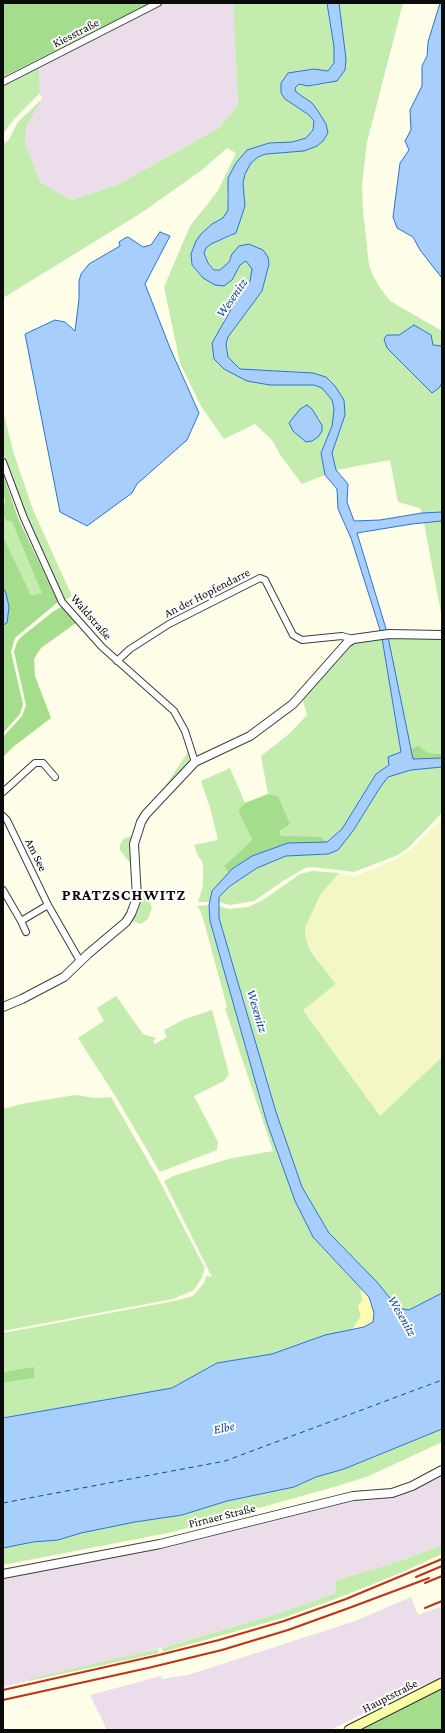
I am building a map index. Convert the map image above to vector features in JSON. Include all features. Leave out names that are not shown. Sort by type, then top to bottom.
[{"type":"main road","name":"Hauptstraße","points":[[349,1730],[442,1684]]},
{"type":"street","name":"Kiesstraße","points":[[3,82],[158,3]]},
{"type":"street","name":"Waldstraße","points":[[3,462],[24,518],[62,602],[117,662],[165,701],[174,711],[185,731],[195,762]]},
{"type":"street","name":"An der Hopfendarre","points":[[117,662],[130,649],[169,624],[260,578],[265,580],[293,635],[302,640],[342,636],[353,639]]},
{"type":"street","points":[[3,1007],[57,981],[121,927],[132,914],[137,898],[134,844],[141,822],[146,814],[195,762],[250,736],[293,704],[347,643],[353,639],[385,635],[442,635]]},
{"type":"street","points":[[3,792],[35,763],[43,763],[55,777]]},
{"type":"street","name":"Am See","points":[[3,816],[7,820],[48,905],[80,961]]},
{"type":"street","points":[[3,890],[26,932]]},
{"type":"street","points":[[21,921],[48,905]]},
{"type":"street","name":"Pirnaer Straße","points":[[3,1574],[160,1544],[353,1496],[392,1493],[412,1486],[442,1470]]},
{"type":"shaded area","points":[[164,3],[233,3],[238,105],[219,128],[117,185],[72,200],[40,182],[25,142],[27,123],[36,106],[42,100],[40,93],[39,67]]},
{"type":"shaded area","points":[[442,1475],[442,1545],[400,1561],[334,1581],[336,1593],[283,1612],[161,1648],[3,1687],[3,1578],[165,1547],[356,1499],[391,1496],[404,1493]]},
{"type":"shaded area","points":[[411,1597],[418,1615],[442,1606],[442,1678],[396,1696],[331,1730],[107,1730],[90,1695],[161,1676],[162,1679],[188,1675],[355,1621]]},
{"type":"green space","points":[[3,3],[150,3],[3,77]]},
{"type":"green space","points":[[233,3],[327,3],[334,47],[334,63],[328,71],[314,69],[298,71],[285,99],[309,115],[314,121],[314,130],[307,138],[292,142],[269,143],[247,150],[227,194],[228,210],[223,218],[212,224],[191,254],[192,265],[203,278],[237,271],[240,265],[246,261],[252,269],[250,281],[223,321],[224,369],[314,385],[322,388],[332,400],[334,409],[332,426],[321,453],[325,475],[302,484],[281,456],[272,440],[255,424],[224,439],[201,406],[180,363],[164,287],[190,226],[218,191],[236,153],[227,148],[202,170],[141,213],[3,298],[3,143],[8,141],[18,122],[42,99],[27,124],[25,142],[40,182],[72,200],[117,185],[219,128],[238,105]],"holes":[[[319,418],[322,425],[322,431],[306,442],[293,431]]]},
{"type":"green space","points":[[339,3],[403,3],[367,142],[362,184],[363,210],[369,265],[380,288],[390,301],[442,331],[442,346],[433,345],[414,325],[399,335],[387,335],[387,348],[432,393],[439,388],[442,383],[442,512],[422,513],[420,508],[398,502],[390,460],[336,470],[332,453],[345,415],[313,373],[240,369],[228,357],[226,344],[228,337],[262,291],[269,264],[232,254],[225,268],[215,270],[208,263],[204,253],[206,248],[211,244],[232,236],[245,206],[243,183],[245,174],[251,163],[258,157],[266,154],[304,151],[317,146],[323,141],[305,98],[296,92],[295,88],[299,84],[308,86],[326,84],[346,59]]},
{"type":"green space","points":[[39,67],[40,93],[14,119],[3,134],[3,86]]},
{"type":"green space","points":[[3,411],[14,454],[33,510],[72,596],[65,600],[42,554],[6,461],[3,451]]},
{"type":"green space","points":[[3,474],[18,518],[58,602],[16,637],[14,641],[11,652],[23,704],[20,714],[3,733],[3,625],[7,623],[6,593],[3,588],[3,536],[31,595],[42,593],[12,522],[6,521],[3,514],[5,500],[3,495]]},
{"type":"green space","points":[[3,514],[6,521],[12,522],[43,593],[31,595],[3,536]]},
{"type":"green space","points":[[442,521],[442,618],[424,523]]},
{"type":"green space","points":[[61,607],[76,623],[41,648],[34,659],[35,676],[51,718],[13,747],[3,757],[3,737],[22,716],[26,705],[14,652],[17,642],[21,637]]},
{"type":"green space","points":[[388,637],[442,637],[442,754],[428,753],[418,745],[410,750]]},
{"type":"green space","points":[[382,638],[401,752],[389,765],[376,774],[342,829],[327,842],[321,837],[281,837],[278,796],[268,794],[261,756],[289,734],[307,715],[302,698],[348,647],[359,641]]},
{"type":"green space","points":[[418,745],[428,753],[442,754],[442,758],[413,759],[410,750]]},
{"type":"green space","points":[[188,752],[190,759],[189,763],[164,788]]},
{"type":"green space","points":[[442,767],[442,813],[408,848],[398,855],[354,872],[312,867],[305,868],[254,901],[230,905],[219,902],[219,898],[230,886],[257,868],[286,856],[328,854],[338,850],[353,831],[388,777],[411,770]]},
{"type":"green space","points":[[230,768],[245,803],[238,810],[252,840],[225,865],[229,873],[212,891],[210,902],[198,902],[203,885],[203,863],[198,856],[194,845],[218,840],[210,807],[201,781]]},
{"type":"green space","points":[[268,794],[278,796],[290,824],[280,831],[281,836],[321,837],[327,842],[232,869],[229,873],[224,866],[252,840],[238,810],[245,803]]},
{"type":"green space","points":[[442,819],[442,1057],[380,1116],[303,1009],[336,984],[312,952],[306,940],[305,928],[320,895],[339,873],[354,876],[400,857],[410,850]]},
{"type":"green space","points":[[132,836],[131,862],[129,862],[120,850],[120,845],[123,839]]},
{"type":"green space","points":[[312,871],[339,873],[320,895],[305,928],[306,940],[311,952],[336,984],[303,1010],[380,1116],[442,1057],[442,1293],[409,1310],[398,1308],[377,1282],[329,1233],[302,1187],[276,1112],[219,918],[219,906],[229,909],[248,907],[263,900],[300,874]]},
{"type":"green space","points":[[140,891],[145,893],[152,908],[148,919],[141,924],[132,921]]},
{"type":"green space","points":[[209,905],[210,921],[267,1123],[313,1237],[361,1289],[362,1301],[358,1306],[361,1316],[352,1330],[325,1335],[272,1354],[217,1363],[172,1388],[3,1418],[3,1383],[34,1378],[17,1370],[3,1372],[3,1333],[174,1301],[193,1296],[204,1283],[206,1276],[212,1277],[164,1181],[173,1176],[228,1159],[273,1151],[225,1008],[227,1007],[204,922],[197,906]]},
{"type":"green space","points":[[116,996],[143,1034],[156,1038],[153,1042],[155,1044],[167,1037],[164,1030],[185,1019],[212,1010],[229,1074],[224,1081],[194,1096],[218,1142],[217,1150],[160,1172],[116,1097],[78,1038],[104,1021],[97,1008]]},
{"type":"green space","points":[[75,1095],[96,1098],[111,1097],[158,1178],[205,1268],[202,1277],[194,1290],[173,1299],[3,1331],[3,1109],[21,1104]]},
{"type":"green space","points":[[34,1367],[34,1378],[3,1383],[3,1372]]},
{"type":"green space","points":[[442,1429],[442,1442],[369,1476],[334,1487],[173,1532],[3,1565],[3,1548],[33,1542],[58,1540],[81,1533],[135,1522],[182,1515],[227,1501],[294,1487],[316,1477],[344,1469]]},
{"type":"green space","points":[[442,1545],[442,1554],[403,1572],[338,1598],[283,1618],[163,1652],[162,1648],[283,1612],[336,1593],[334,1581],[400,1561]]},
{"type":"green space","points":[[158,1649],[159,1653],[29,1681],[29,1679]]},
{"type":"green space","points":[[442,1687],[442,1730],[358,1730]]},
{"type":"sand","points":[[361,1289],[369,1297],[374,1314],[373,1322],[364,1327],[352,1330],[361,1316],[358,1306],[362,1301]]},
{"type":"water","points":[[327,3],[339,3],[346,59],[345,70],[337,81],[308,86],[299,84],[295,88],[296,92],[312,103],[318,111],[326,124],[328,133],[323,141],[317,146],[304,151],[266,154],[258,157],[251,163],[245,174],[243,183],[245,206],[236,233],[211,244],[206,248],[204,253],[208,263],[214,270],[220,270],[229,262],[232,254],[239,246],[249,244],[263,250],[268,257],[269,264],[262,291],[228,337],[226,344],[228,357],[240,369],[313,373],[326,377],[335,386],[344,400],[345,415],[332,453],[336,470],[348,484],[347,502],[354,521],[380,520],[422,513],[442,512],[442,521],[412,524],[357,533],[387,632],[381,633],[351,538],[338,509],[337,489],[325,475],[321,453],[332,426],[334,409],[332,400],[322,388],[314,385],[270,385],[247,381],[224,369],[214,359],[212,343],[233,306],[250,281],[252,269],[246,261],[240,265],[232,280],[224,286],[215,285],[203,278],[192,265],[191,254],[196,241],[201,234],[212,224],[223,218],[228,210],[228,178],[236,163],[247,150],[269,143],[292,142],[306,138],[313,130],[314,121],[309,115],[285,99],[281,93],[281,83],[288,73],[314,69],[328,71],[334,63],[334,47]]},
{"type":"water","points":[[440,3],[442,3],[442,278],[420,250],[413,237],[397,228],[393,217],[400,163],[409,150],[405,141],[411,130],[410,110],[422,86],[422,66],[427,56],[428,42]]},
{"type":"water","points":[[160,232],[170,236],[145,284],[170,348],[199,413],[187,440],[137,484],[132,493],[87,526],[60,512],[25,334],[55,320],[65,322],[75,331],[79,299],[79,281],[81,274],[89,264],[120,246],[119,242],[125,238],[128,237],[143,247],[151,245]]},
{"type":"water","points":[[414,325],[431,335],[433,345],[442,346],[442,383],[439,388],[432,393],[387,348],[384,339],[387,335],[399,335]]},
{"type":"water","points":[[307,405],[312,409],[322,425],[322,431],[318,437],[312,441],[306,442],[293,431],[289,423],[300,409]]},
{"type":"water","points":[[3,588],[6,593],[9,607],[7,623],[3,625]]},
{"type":"water","points":[[388,637],[413,759],[442,758],[442,767],[411,770],[388,777],[353,831],[338,850],[328,854],[286,856],[257,868],[230,886],[219,897],[219,918],[276,1112],[302,1187],[329,1233],[377,1282],[398,1308],[409,1310],[442,1293],[442,1429],[344,1469],[316,1477],[294,1487],[227,1501],[182,1515],[135,1522],[81,1533],[58,1540],[33,1542],[3,1548],[3,1418],[172,1388],[217,1363],[272,1354],[325,1335],[364,1327],[373,1322],[374,1313],[369,1297],[313,1237],[295,1201],[267,1123],[210,921],[209,905],[212,891],[232,869],[252,856],[288,843],[327,842],[342,829],[376,774],[389,765],[388,757],[401,752],[382,638]]},
{"type":"ferry route","points":[[3,1503],[225,1461],[442,1380]]},
{"type":"railway","points":[[3,1690],[159,1655],[219,1640],[284,1621],[346,1599],[442,1559]]},
{"type":"railway","points":[[416,1577],[442,1566]]},
{"type":"railway","points":[[425,1583],[442,1576]]},
{"type":"railway","points":[[3,1700],[222,1650],[288,1630],[429,1578]]},
{"type":"railway","points":[[425,1608],[442,1601]]},
{"type":"district","name":"PRATZSCHWITZ","points":[[124,895]]},
{"type":"water label","name":"Wesenitz","points":[[232,298]]},
{"type":"water label","name":"Wesenitz","points":[[257,1011]]},
{"type":"water label","name":"Wesenitz","points":[[402,1316]]},
{"type":"water label","name":"Elbe","points":[[224,1428]]}]
